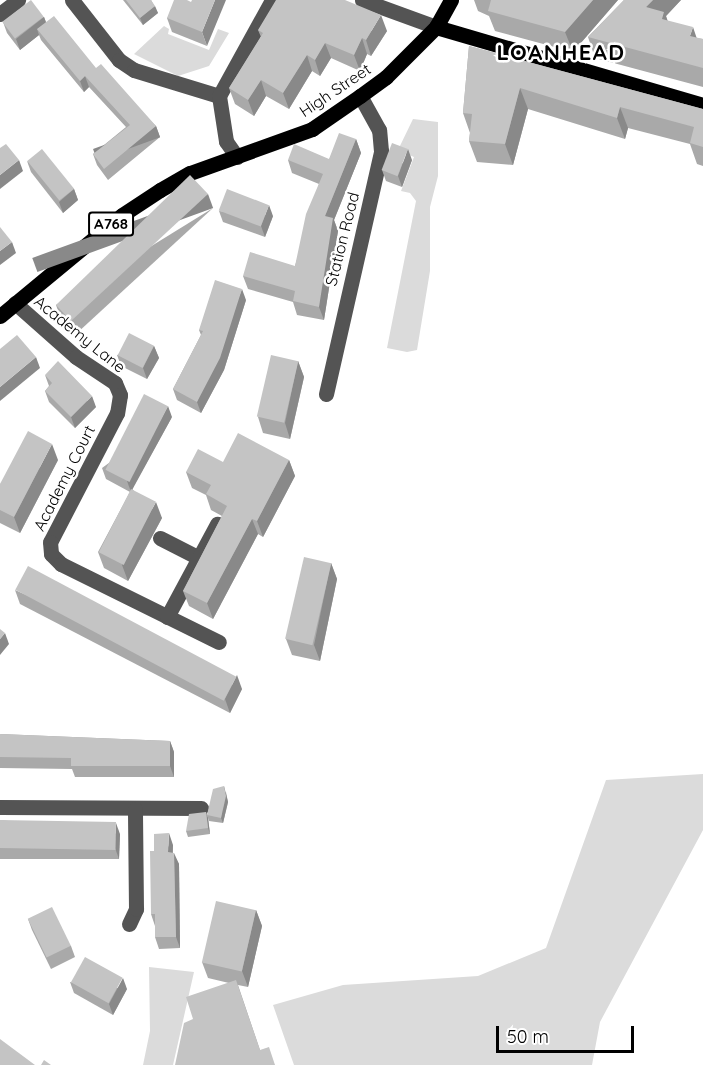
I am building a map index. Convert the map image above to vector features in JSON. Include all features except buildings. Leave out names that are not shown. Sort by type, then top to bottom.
[{"type":"main road","name":"A768","points":[[436,27],[451,0]]},
{"type":"main road","name":"High Street","points":[[0,316],[122,215],[190,173],[312,129],[386,77],[436,27]]},
{"type":"main road","points":[[436,27],[703,105]]},
{"type":"street","points":[[0,14],[18,0]]},
{"type":"street","points":[[72,0],[119,60],[134,70],[219,96]]},
{"type":"street","points":[[237,157],[226,141],[219,96],[272,0]]},
{"type":"street","points":[[362,0],[436,27]]},
{"type":"street","name":"Station Road","points":[[327,394],[381,151],[379,130],[360,96]]},
{"type":"street","name":"Academy Lane","points":[[15,303],[76,357],[116,383],[120,395]]},
{"type":"street","name":"Academy Court","points":[[120,395],[117,413],[50,542],[51,554],[61,564],[219,642]]},
{"type":"street","points":[[167,616],[218,524]]},
{"type":"street","points":[[160,538],[199,558]]},
{"type":"street","points":[[0,807],[201,808]]},
{"type":"street","points":[[129,924],[136,909],[135,809]]},
{"type":"shaded area","points":[[164,26],[169,29],[168,34],[209,50],[218,29],[229,33],[209,66],[178,76],[134,54]]},
{"type":"shaded area","points":[[413,119],[438,122],[438,176],[430,207],[430,271],[417,350],[407,352],[387,348],[416,201],[410,193],[401,191],[414,157],[398,150]]},
{"type":"shaded area","points":[[703,774],[703,830],[600,1022],[592,1065],[294,1065],[273,1005],[343,985],[478,976],[546,948],[606,780]]},
{"type":"shaded area","points":[[149,967],[194,972],[173,1065],[143,1065],[150,1031]]},
{"type":"district","name":"LOANHEAD","points":[[561,53]]}]
